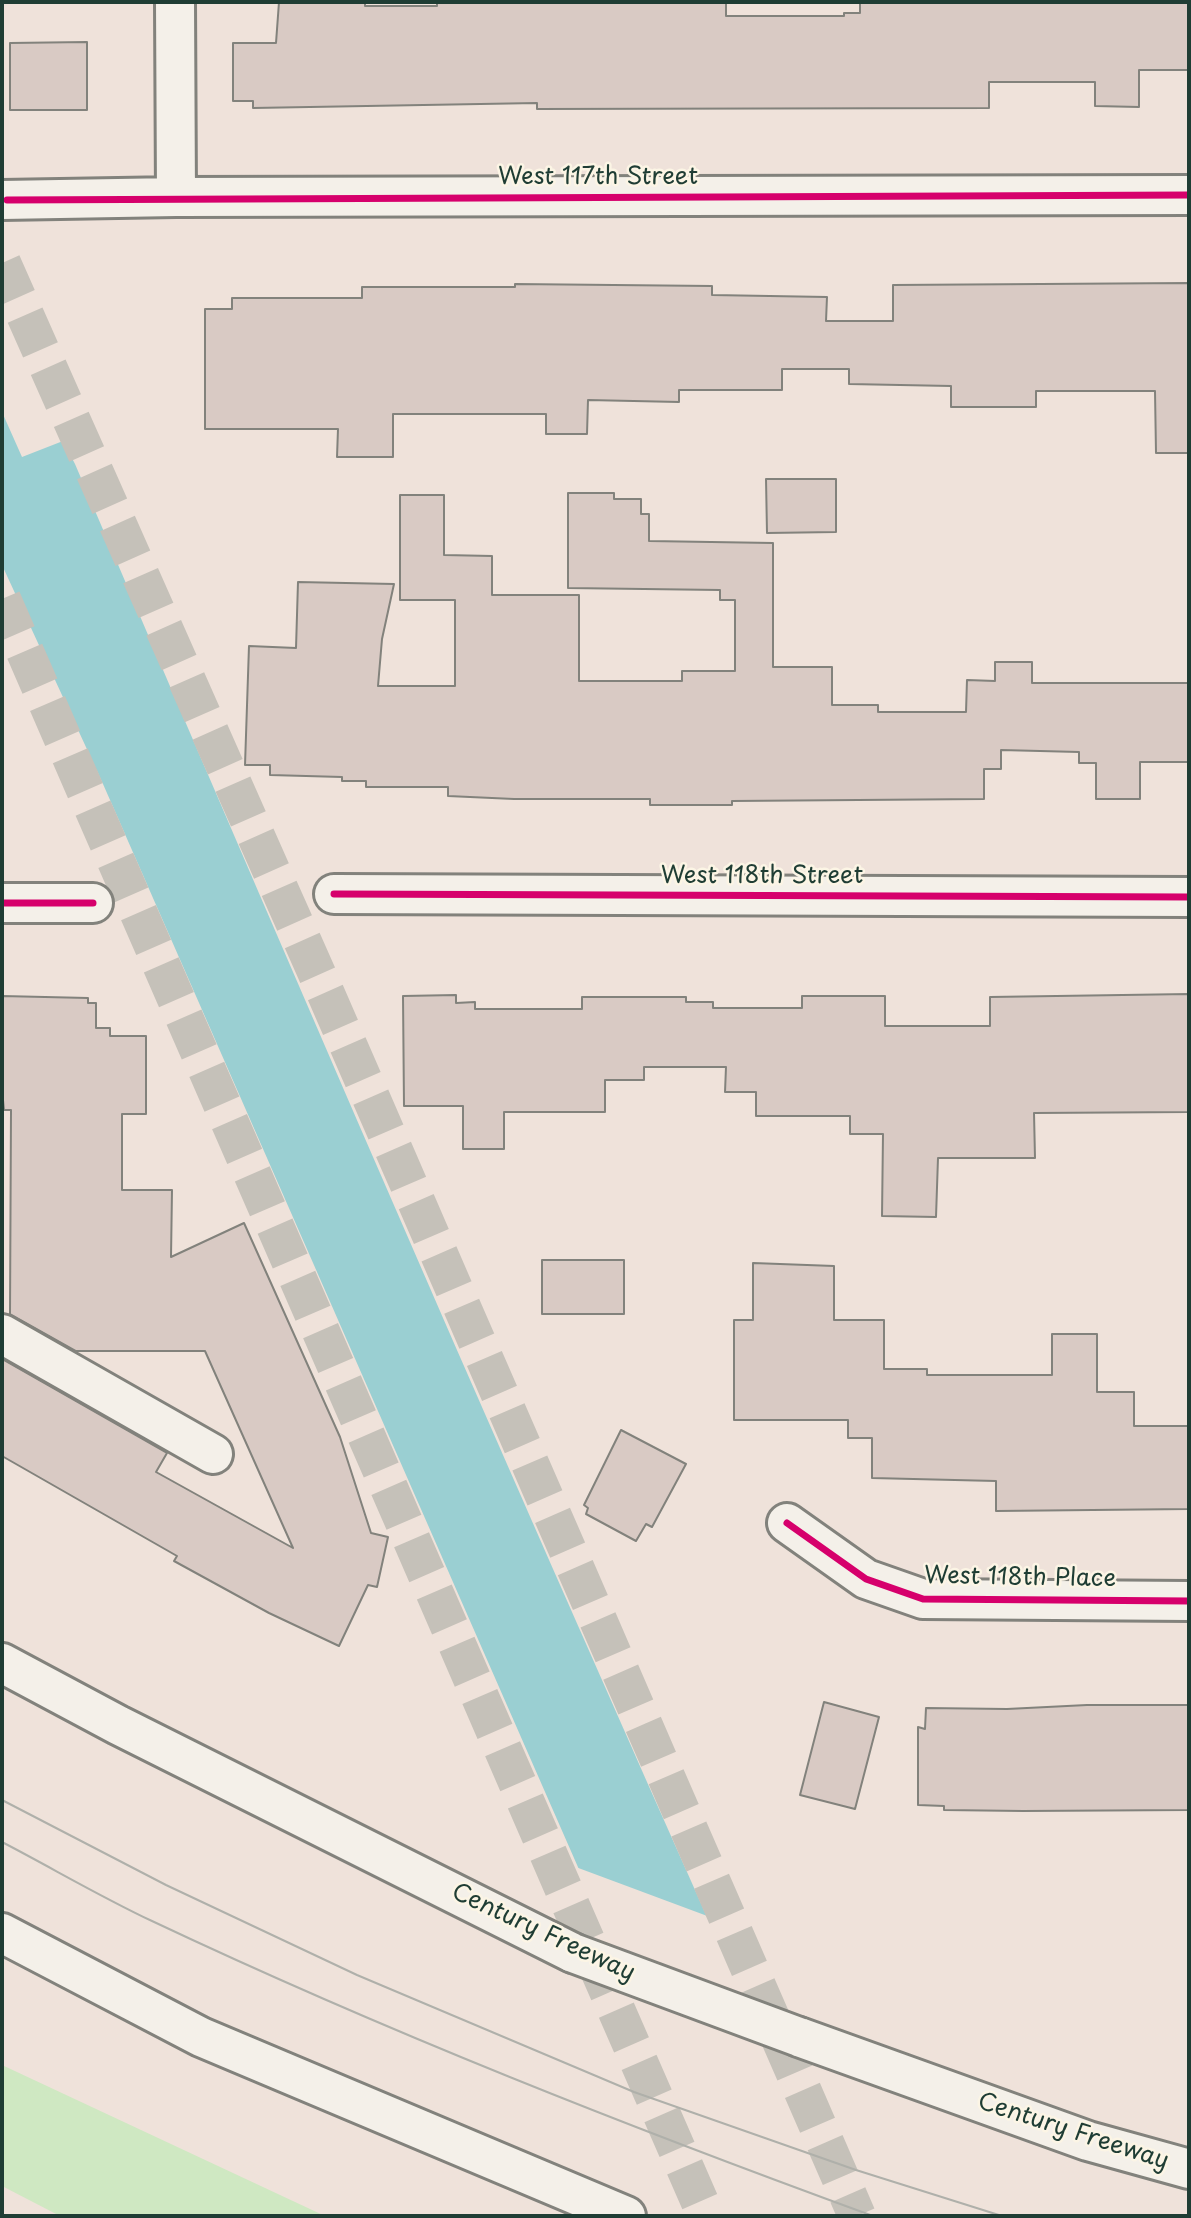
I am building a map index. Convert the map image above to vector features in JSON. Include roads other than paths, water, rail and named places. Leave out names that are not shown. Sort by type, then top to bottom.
[{"type":"main road","points":[[175,2],[176,197]]},
{"type":"main road","name":"West 117th Street","points":[[4,200],[176,197],[1189,195]]},
{"type":"main road","name":"West 118th Street","points":[[334,894],[1189,897]]},
{"type":"main road","points":[[2,903],[93,903]]},
{"type":"main road","points":[[2,1334],[213,1454]]},
{"type":"main road","name":"West 118th Place","points":[[787,1523],[866,1579],[923,1599],[1189,1601]]},
{"type":"main road","name":"Century Freeway","points":[[2,1663],[130,1731],[573,1953],[1088,2141],[1189,2169]]},
{"type":"main road","points":[[2,1933],[201,2037],[622,2215]]},
{"type":"water","points":[[2,412],[22,457],[63,441],[75,464],[453,1342],[841,2216],[731,2216],[103,784],[2,565]]},
{"type":"tunnel","points":[[2,263],[326,994],[857,2216]]},
{"type":"tunnel","points":[[2,599],[706,2216]]},
{"type":"tram line","points":[[2,1800],[166,1885],[357,1975],[634,2092],[856,2170],[1002,2216]]},
{"type":"tram line","points":[[2,1842],[133,1912],[419,2040],[690,2148],[873,2216]]}]
